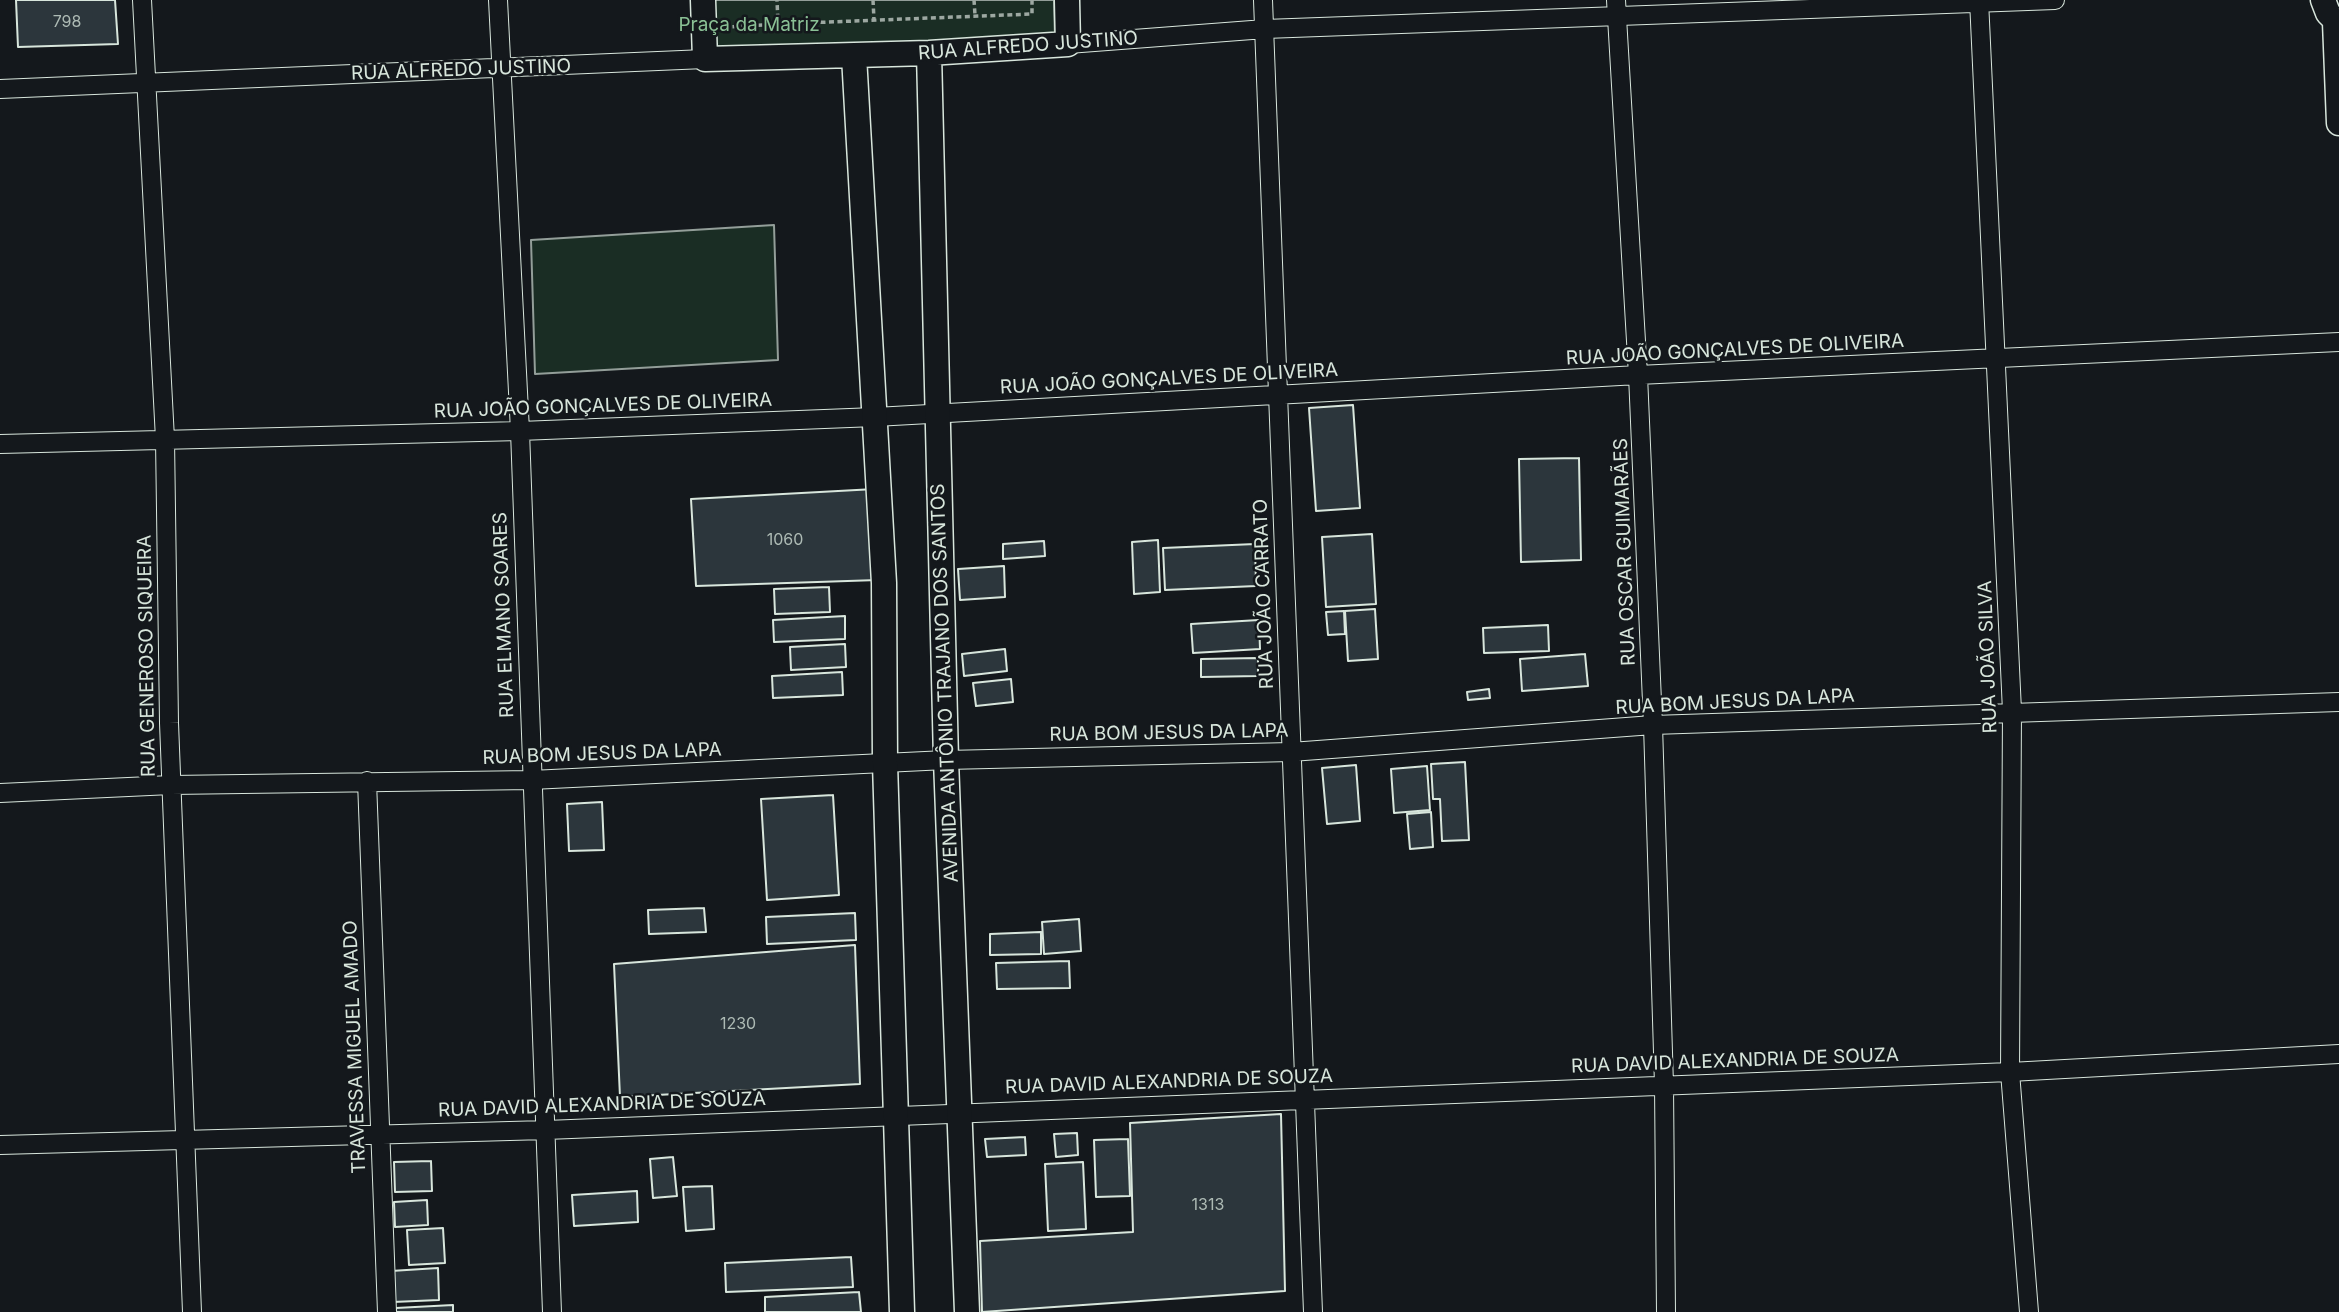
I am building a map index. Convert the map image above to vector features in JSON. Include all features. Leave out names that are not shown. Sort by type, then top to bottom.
[{"type":"main road","points":[[703,0],[705,59]]},
{"type":"main road","points":[[1067,0],[1068,44]]},
{"type":"main road","points":[[2323,0],[2337,23],[2339,123]]},
{"type":"main road","name":"RUA ALFREDO JUSTINO","points":[[705,59],[929,53],[1068,44]]},
{"type":"main road","name":"AVENIDA ANTÔNIO TRAJANO DOS SANTOS","points":[[929,53],[946,760],[967,1312]]},
{"type":"main road","points":[[854,56],[884,583],[885,763],[902,1312]]},
{"type":"street","name":"RUA GENEROSO SIQUEIRA","points":[[142,0],[164,439],[171,785],[192,1312]]},
{"type":"street","name":"RUA ELMANO SOARES","points":[[498,0],[520,430],[552,1312]]},
{"type":"street","name":"RUA JOÃO CARRATO","points":[[1264,0],[1313,1312]]},
{"type":"street","name":"RUA ALFREDO JUSTINO","points":[[1068,44],[1616,8],[2055,0]]},
{"type":"street","name":"RUA JOÃO SILVA","points":[[1979,1],[2012,711],[2010,1072],[2029,1312]]},
{"type":"street","name":"RUA OSCAR GUIMARÃES","points":[[1616,8],[1639,375],[1653,725],[1664,1085],[1666,1312]]},
{"type":"street","name":"RUA ALFREDO JUSTINO","points":[[0,89],[705,59]]},
{"type":"street","name":"RUA JOÃO GONÇALVES DE OLIVEIRA","points":[[0,444],[875,417],[938,411],[1639,375],[2339,342]]},
{"type":"street","name":"RUA BOM JESUS DA LAPA","points":[[0,793],[171,785],[531,780],[946,760],[1291,752],[1653,725],[2339,702]]},
{"type":"street","name":"TRAVESSA MIGUEL AMADO","points":[[367,781],[387,1312]]},
{"type":"street","name":"RUA DAVID ALEXANDRIA DE SOUZA","points":[[0,1145],[546,1130],[2010,1072],[2339,1055]]},
{"type":"path","points":[[777,0],[778,24]]},
{"type":"path","points":[[873,0],[874,20]]},
{"type":"path","points":[[974,0],[975,16]]},
{"type":"path","points":[[727,13],[728,27],[1032,14],[1032,0]]},
{"type":"green space","name":"Praça da Matriz","points":[[706,0],[1054,0],[1055,38],[705,51]]},
{"type":"green space","points":[[774,225],[778,360],[535,374],[531,240]]},
{"type":"building","points":[[16,0],[115,0],[118,44],[18,47]]},
{"type":"building","points":[[1353,405],[1360,508],[1316,511],[1309,408]]},
{"type":"building","points":[[1579,458],[1581,560],[1521,562],[1519,459]]},
{"type":"building","points":[[875,489],[878,580],[696,586],[691,499]]},
{"type":"building","points":[[1372,534],[1376,604],[1326,607],[1322,537]]},
{"type":"building","points":[[1158,540],[1160,592],[1134,594],[1132,542]]},
{"type":"building","points":[[1044,541],[1045,556],[1003,559],[1003,544]]},
{"type":"building","points":[[1255,544],[1256,586],[1165,590],[1163,548]]},
{"type":"building","points":[[1004,566],[1005,597],[960,600],[958,569]]},
{"type":"building","points":[[829,587],[830,612],[775,614],[774,589]]},
{"type":"building","points":[[1375,609],[1378,659],[1348,661],[1345,611]]},
{"type":"building","points":[[1344,611],[1345,634],[1328,635],[1326,612]]},
{"type":"building","points":[[845,616],[845,639],[774,642],[773,620]]},
{"type":"building","points":[[1259,620],[1260,649],[1193,653],[1191,624]]},
{"type":"building","points":[[1548,625],[1549,651],[1484,653],[1483,628]]},
{"type":"building","points":[[845,644],[846,667],[791,670],[790,647]]},
{"type":"building","points":[[1005,649],[1007,671],[964,676],[962,654]]},
{"type":"building","points":[[1585,654],[1588,686],[1522,691],[1520,659]]},
{"type":"building","points":[[1258,658],[1258,676],[1201,677],[1201,659]]},
{"type":"building","points":[[842,672],[843,695],[773,698],[772,676]]},
{"type":"building","points":[[1011,679],[1013,702],[976,706],[973,683]]},
{"type":"building","points":[[1489,689],[1490,698],[1468,700],[1467,692]]},
{"type":"building","points":[[1465,762],[1469,840],[1442,841],[1440,799],[1433,799],[1431,764]]},
{"type":"building","points":[[1356,765],[1360,821],[1327,824],[1322,768]]},
{"type":"building","points":[[1427,766],[1430,810],[1394,813],[1391,769]]},
{"type":"building","points":[[833,795],[839,895],[767,900],[761,799]]},
{"type":"building","points":[[602,802],[604,850],[569,851],[567,804]]},
{"type":"building","points":[[1431,812],[1433,847],[1410,849],[1407,814]]},
{"type":"building","points":[[704,908],[706,932],[649,934],[648,910]]},
{"type":"building","points":[[855,913],[856,940],[767,944],[766,917]]},
{"type":"building","points":[[1079,919],[1081,951],[1044,954],[1042,922]]},
{"type":"building","points":[[1041,932],[1041,954],[990,955],[990,934]]},
{"type":"building","points":[[855,945],[860,1084],[620,1097],[614,964]]},
{"type":"building","points":[[1069,961],[1070,988],[997,989],[996,963]]},
{"type":"building","points":[[1281,1114],[1285,1291],[982,1312],[980,1241],[1133,1232],[1130,1123]]},
{"type":"building","points":[[1077,1133],[1078,1155],[1056,1157],[1054,1134]]},
{"type":"building","points":[[1025,1137],[1026,1155],[987,1157],[985,1139]]},
{"type":"building","points":[[1128,1139],[1130,1196],[1096,1197],[1094,1140]]},
{"type":"building","points":[[673,1157],[677,1196],[653,1198],[650,1159]]},
{"type":"building","points":[[431,1161],[432,1191],[395,1192],[394,1162]]},
{"type":"building","points":[[1083,1162],[1086,1229],[1048,1231],[1045,1164]]},
{"type":"building","points":[[712,1186],[714,1229],[686,1231],[683,1187]]},
{"type":"building","points":[[637,1191],[638,1222],[574,1226],[572,1195]]},
{"type":"building","points":[[427,1200],[428,1225],[395,1227],[394,1202]]},
{"type":"building","points":[[443,1228],[445,1263],[409,1265],[407,1230]]},
{"type":"building","points":[[851,1257],[853,1287],[726,1292],[725,1263]]},
{"type":"building","points":[[438,1268],[439,1300],[393,1302],[391,1271]]},
{"type":"building","points":[[859,1292],[861,1312],[765,1312],[765,1297]]},
{"type":"building","points":[[453,1305],[453,1312],[396,1312],[396,1308]]}]
